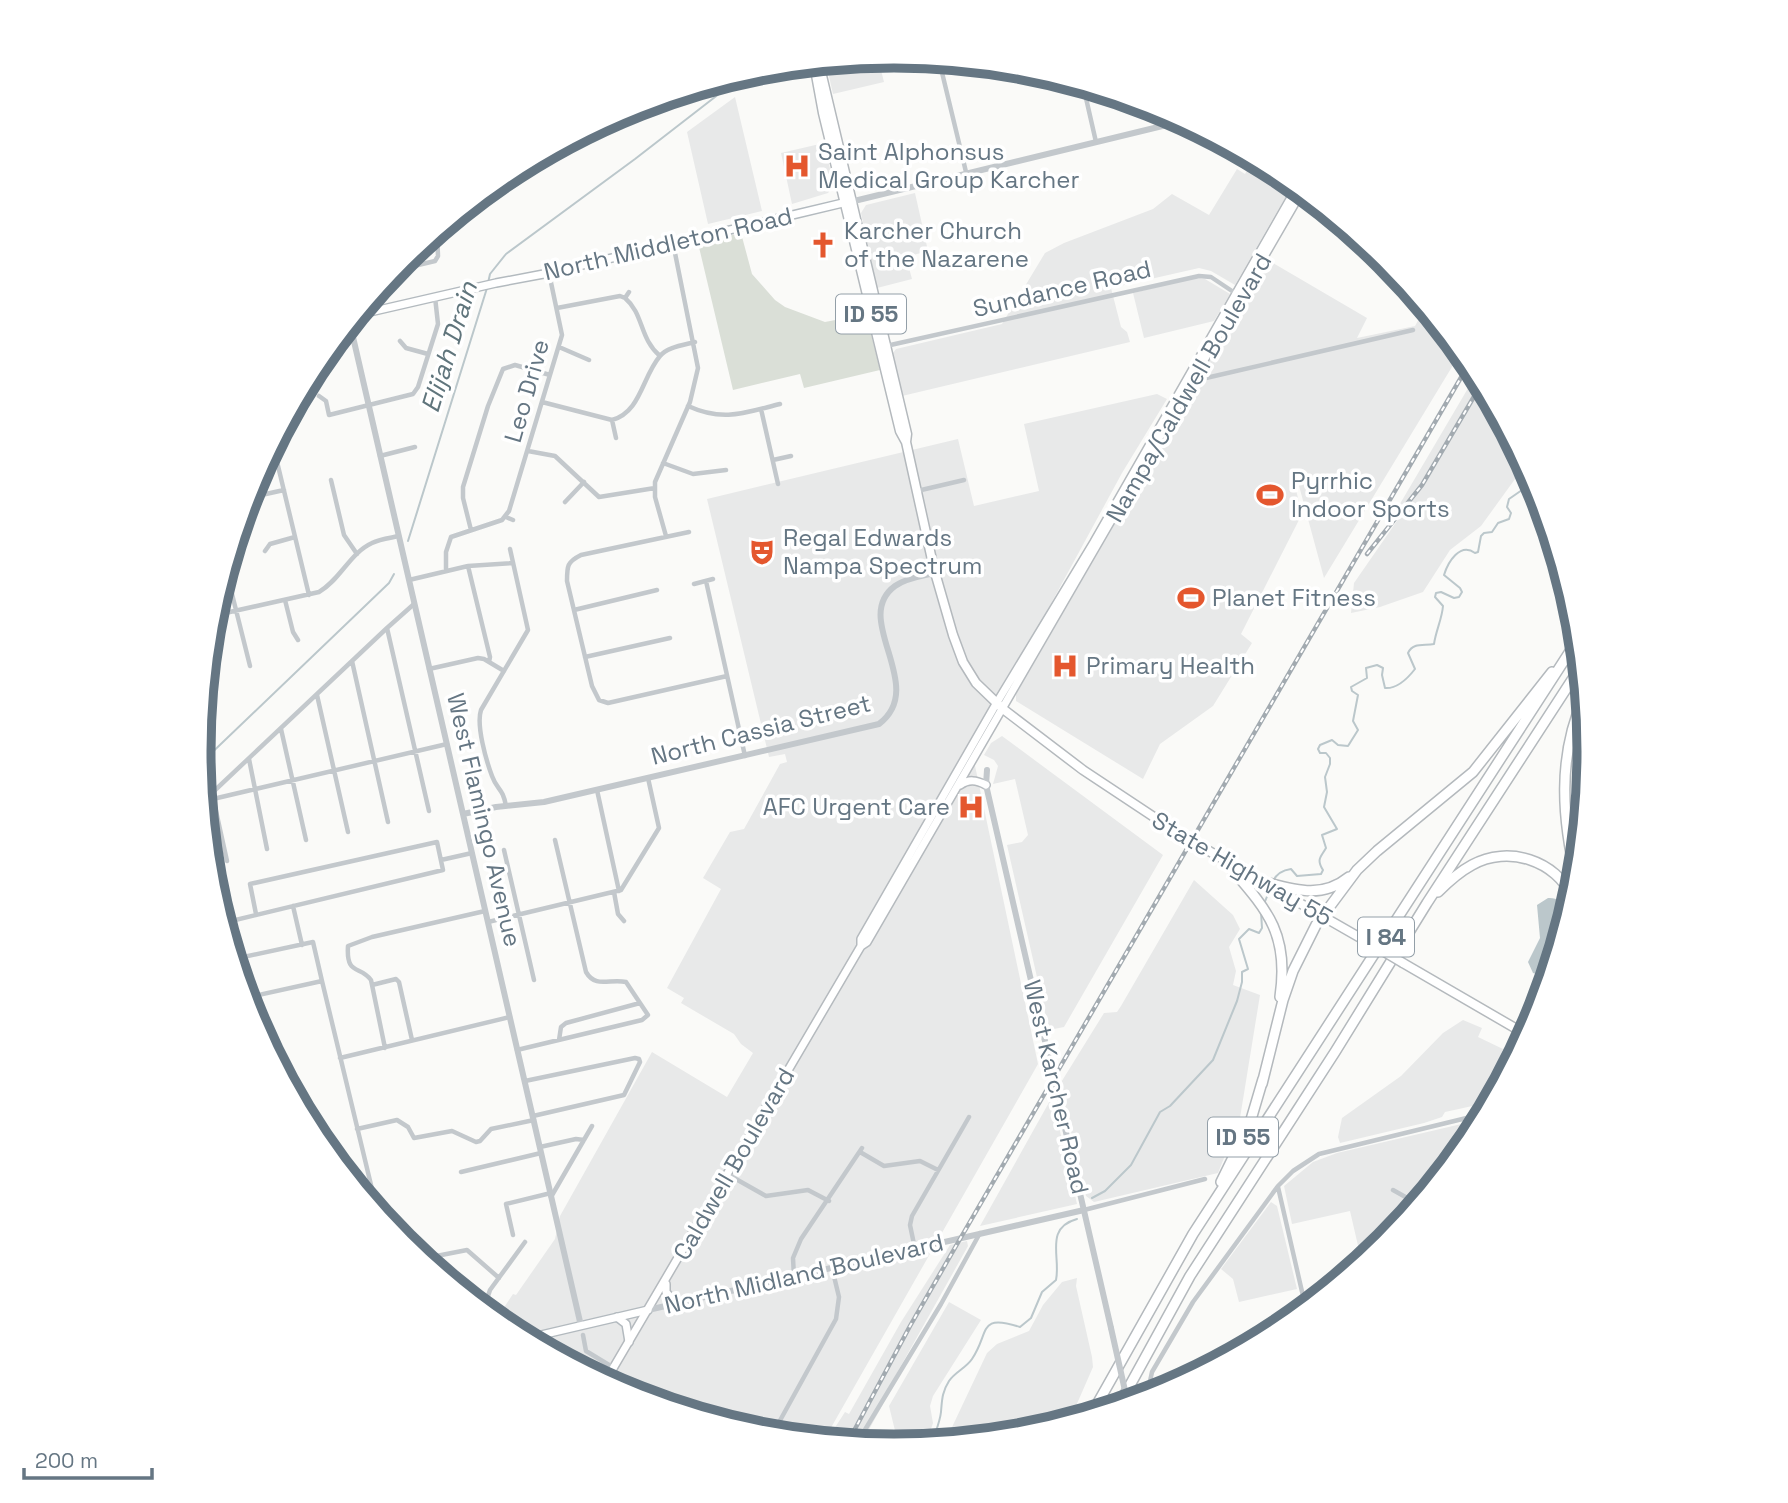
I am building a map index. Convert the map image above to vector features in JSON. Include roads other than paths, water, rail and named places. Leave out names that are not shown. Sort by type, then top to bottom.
[{"type":"highway","name":"ID 55","points":[[818,73],[898,425],[906,442]]},
{"type":"highway","name":"ID 55","points":[[847,202],[907,434],[906,442],[935,573],[957,649],[976,683],[999,707]]},
{"type":"highway","points":[[1262,1084],[1283,1000],[1293,971],[1316,925],[1357,870],[1473,772],[1569,649]]},
{"type":"highway","name":"I 84","points":[[1098,1403],[1193,1234],[1569,651]]},
{"type":"highway","name":"I 84","points":[[1125,1394],[1191,1276],[1573,679]]},
{"type":"highway","name":"State Highway 55","points":[[999,707],[1083,770],[1224,860]]},
{"type":"highway","points":[[1569,850],[1564,808],[1565,768],[1576,718]]},
{"type":"highway","points":[[1265,882],[1304,892],[1327,890],[1347,878],[1376,849],[1419,817]]},
{"type":"highway","points":[[1427,903],[1462,870],[1484,859],[1507,856],[1535,861],[1548,868],[1564,884]]},
{"type":"highway","name":"ID 55","points":[[1193,1234],[1250,1122],[1262,1084],[1283,978],[1279,940],[1265,908],[1247,878],[1224,860]]},
{"type":"highway","name":"State Highway 55","points":[[1247,878],[1265,882],[1518,1030]]},
{"type":"main road","points":[[1238,295],[1292,196]]},
{"type":"main road","name":"Nampa/Caldwell Boulevard","points":[[1073,584],[1238,295],[1297,200]]},
{"type":"main road","name":"North Middleton Road","points":[[371,312],[496,283],[549,274],[847,202]]},
{"type":"main road","name":"Caldwell Boulevard","points":[[861,946],[861,939],[1073,584]]},
{"type":"main road","name":"Caldwell Boulevard","points":[[611,1373],[861,946],[867,942],[957,788],[999,707]]},
{"type":"main road","points":[[957,788],[966,781],[974,780],[986,785]]},
{"type":"main road","points":[[666,1282],[666,1292],[676,1304]]},
{"type":"main road","name":"North Midland Boulevard","points":[[540,1335],[648,1310]]},
{"type":"main road","points":[[617,1317],[626,1325],[629,1342]]},
{"type":"street","points":[[941,70],[966,172]]},
{"type":"street","points":[[1086,96],[1096,142]]},
{"type":"street","name":"North Middleton Road","points":[[847,202],[1166,125]]},
{"type":"street","points":[[666,536],[655,488],[697,381],[698,368],[695,342],[673,243]]},
{"type":"street","points":[[413,266],[435,261],[438,256],[438,244]]},
{"type":"street","name":"Leo Drive","points":[[506,517],[562,335],[549,274]]},
{"type":"street","name":"Sundance Road","points":[[885,346],[1199,276],[1211,278],[1238,295]]},
{"type":"street","points":[[625,298],[629,292]]},
{"type":"street","points":[[557,308],[620,296],[625,298],[635,310],[647,342],[660,356]]},
{"type":"street","points":[[319,396],[326,401],[329,415],[413,394],[418,387],[438,324],[435,297]]},
{"type":"street","points":[[1191,377],[1206,378],[1413,330]]},
{"type":"street","name":"West Flamingo Avenue","points":[[352,335],[581,1326]]},
{"type":"street","points":[[400,341],[406,348],[428,354]]},
{"type":"street","points":[[542,402],[612,419],[625,415],[660,356],[665,351],[695,342]]},
{"type":"street","points":[[559,347],[589,360]]},
{"type":"street","points":[[471,530],[463,487],[488,406],[503,369],[515,365],[550,375]]},
{"type":"street","points":[[688,406],[719,416],[780,404]]},
{"type":"street","points":[[761,409],[778,484]]},
{"type":"street","points":[[612,419],[616,438]]},
{"type":"street","points":[[380,456],[415,447]]},
{"type":"street","points":[[528,451],[555,456],[599,497],[655,488]]},
{"type":"street","points":[[773,460],[791,456]]},
{"type":"street","points":[[276,459],[309,595]]},
{"type":"street","points":[[663,463],[693,474],[726,470]]},
{"type":"street","points":[[331,480],[344,535],[358,554]]},
{"type":"street","points":[[917,491],[964,480]]},
{"type":"street","points":[[565,502],[584,482]]},
{"type":"street","points":[[261,495],[284,490]]},
{"type":"street","points":[[446,571],[448,542],[452,537],[506,517],[513,520]]},
{"type":"street","points":[[688,532],[581,555],[569,560],[567,581],[592,686],[598,700],[608,703],[727,676]]},
{"type":"street","points":[[225,614],[319,592],[329,586],[358,554],[374,542],[399,536]]},
{"type":"street","points":[[265,551],[270,544],[295,537]]},
{"type":"street","points":[[506,806],[504,793],[492,776],[479,721],[481,710],[528,630],[510,549]]},
{"type":"street","points":[[409,580],[468,566],[513,563]]},
{"type":"street","points":[[468,566],[491,657],[489,662]]},
{"type":"street","name":"North Cassia Street","points":[[463,814],[544,802],[871,727],[885,719],[894,708],[897,692],[881,621],[880,609],[883,600],[895,586],[908,579],[935,573]]},
{"type":"street","points":[[694,584],[713,579]]},
{"type":"street","points":[[706,581],[745,756]]},
{"type":"street","points":[[231,589],[250,666]]},
{"type":"street","points":[[574,610],[657,590]]},
{"type":"street","points":[[285,600],[293,632],[298,640]]},
{"type":"street","points":[[213,796],[249,758],[414,604]]},
{"type":"street","points":[[387,628],[429,811]]},
{"type":"street","points":[[585,657],[670,638]]},
{"type":"street","points":[[429,669],[478,658],[504,671]]},
{"type":"street","points":[[352,662],[388,822]]},
{"type":"street","points":[[317,694],[348,832]]},
{"type":"street","points":[[281,728],[306,840]]},
{"type":"street","points":[[213,796],[292,781],[447,744]]},
{"type":"street","points":[[249,758],[267,849]]},
{"type":"street","name":"West Karcher Road","points":[[986,770],[986,785],[1126,1394]]},
{"type":"street","points":[[488,922],[616,892],[625,886],[659,828],[648,778]]},
{"type":"street","points":[[597,790],[618,914],[624,921]]},
{"type":"street","points":[[213,796],[227,861]]},
{"type":"street","points":[[517,1050],[646,1019],[648,1015],[626,982],[618,980],[597,983],[590,979],[586,972],[555,840]]},
{"type":"street","points":[[232,920],[443,870],[436,842],[250,884],[256,914]]},
{"type":"street","points":[[504,850],[534,980]]},
{"type":"street","points":[[441,860],[472,853]]},
{"type":"street","points":[[293,906],[302,945]]},
{"type":"street","points":[[385,1048],[372,985],[367,974],[356,971],[351,965],[348,946],[485,911]]},
{"type":"street","points":[[243,957],[313,942],[373,1193]]},
{"type":"street","points":[[372,985],[392,979],[399,982],[412,1041]]},
{"type":"street","points":[[256,995],[322,981]]},
{"type":"street","points":[[559,1041],[561,1027],[566,1023],[640,1003]]},
{"type":"street","points":[[340,1058],[510,1017]]},
{"type":"street","points":[[357,1129],[397,1120],[408,1127],[414,1138],[421,1139],[452,1131],[476,1142],[491,1129],[624,1095],[640,1062],[635,1058],[525,1081]]},
{"type":"street","points":[[915,1249],[912,1216],[969,1117]]},
{"type":"street","points":[[1151,1385],[1150,1379],[1199,1292],[1278,1186],[1308,1160],[1334,1149],[1470,1118]]},
{"type":"street","points":[[513,1235],[506,1204],[551,1195],[592,1126]]},
{"type":"street","points":[[461,1172],[576,1139],[584,1140]]},
{"type":"street","points":[[794,1277],[793,1258],[797,1248],[861,1150],[884,1166],[920,1161],[938,1170]]},
{"type":"street","points":[[727,1174],[766,1196],[804,1189],[829,1201]]},
{"type":"street","points":[[1084,1210],[1205,1179]]},
{"type":"street","points":[[1278,1186],[1304,1298]]},
{"type":"street","points":[[1393,1190],[1410,1200]]},
{"type":"street","name":"North Midland Boulevard","points":[[648,1310],[1084,1210]]},
{"type":"street","points":[[864,1434],[980,1233]]},
{"type":"street","points":[[487,1301],[490,1290],[525,1242]]},
{"type":"street","points":[[434,1256],[467,1250],[499,1278]]},
{"type":"street","points":[[778,1425],[836,1319],[839,1297],[832,1268]]},
{"type":"street","points":[[583,1335],[586,1351],[614,1368],[618,1375],[627,1380]]},
{"type":"waterway","name":"Elijah Drain","points":[[488,283],[490,274],[506,254],[724,90]]},
{"type":"waterway","name":"Elijah Drain","points":[[408,541],[487,288]]},
{"type":"waterway","points":[[1273,881],[1278,874],[1288,869],[1297,876],[1321,874],[1323,870],[1320,861],[1326,848],[1322,835],[1337,829],[1324,807],[1327,792],[1325,777],[1330,758],[1318,749],[1320,745],[1332,740],[1338,745],[1348,746],[1358,730],[1353,721],[1358,695],[1351,687],[1367,678],[1366,668],[1377,665],[1383,668],[1385,688],[1398,685],[1415,669],[1408,653],[1410,650],[1416,646],[1434,644],[1443,606],[1435,597],[1436,593],[1441,592],[1454,598],[1459,597],[1462,592],[1444,575],[1448,565],[1455,555],[1464,550],[1478,552],[1481,536],[1492,532],[1498,523],[1509,519],[1509,499],[1522,490],[1522,484]]},
{"type":"waterway","name":"Elijah Drain","points":[[211,753],[389,583],[394,574]]},
{"type":"waterway","points":[[1264,904],[1270,889]]},
{"type":"waterway","points":[[1092,1198],[1105,1191],[1131,1165],[1160,1112],[1170,1106],[1213,1060],[1237,1001],[1242,972],[1248,969],[1239,939],[1249,929],[1259,933],[1262,928],[1261,912]]},
{"type":"waterway","points":[[935,1433],[949,1381],[972,1359],[991,1324],[997,1322],[1020,1327],[1031,1318],[1042,1292],[1056,1280],[1056,1244],[1060,1229],[1077,1219]]},
{"type":"railway","points":[[853,1433],[960,1239],[1463,374]]},
{"type":"railway","points":[[1367,554],[1422,485],[1476,394]]},
{"type":"place","name":"Saint Alphonsus Medical Group Karcher","points":[[797,166]]},
{"type":"place","name":"Karcher Church of the Nazarene","points":[[823,245]]},
{"type":"place","name":"Pyrrhic Indoor Sports","points":[[1270,495]]},
{"type":"place","name":"Regal Edwards Nampa Spectrum","points":[[762,552]]},
{"type":"place","name":"Planet Fitness","points":[[1191,598]]},
{"type":"place","name":"Primary Health","points":[[1065,666]]},
{"type":"place","name":"AFC Urgent Care","points":[[971,807]]}]
